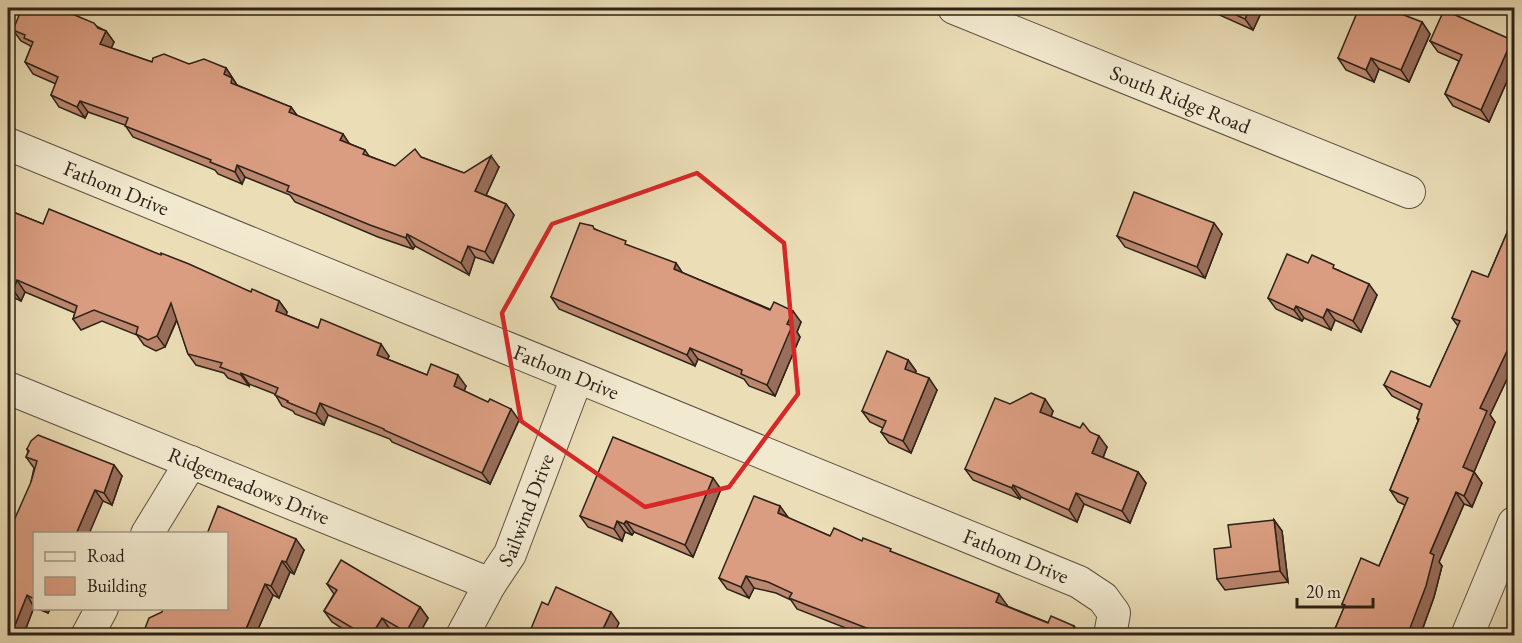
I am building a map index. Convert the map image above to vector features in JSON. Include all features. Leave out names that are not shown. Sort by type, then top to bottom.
[{"type":"street","name":"South Ridge Road","points":[[954,8],[1408,192]]},
{"type":"street","name":"Fathom Drive","points":[[8,144],[1079,582],[1103,598],[1112,624]]},
{"type":"street","name":"Sailwind Drive","points":[[462,636],[490,584],[510,554],[578,377]]},
{"type":"street","name":"Ridgemeadows Drive","points":[[8,388],[490,584]]},
{"type":"street","points":[[148,532],[191,462]]},
{"type":"street","points":[[1467,636],[1509,554],[1515,523]]},
{"type":"street","points":[[87,636],[101,610]]},
{"type":"highlighted area","points":[[697,173],[784,243],[798,394],[729,487],[645,507],[521,421],[502,313],[552,224]]},
{"type":"building","points":[[22,8],[60,8],[73,13],[106,31],[100,44],[152,62],[153,58],[164,54],[189,64],[204,59],[226,68],[224,74],[232,78],[231,83],[291,107],[289,112],[343,134],[340,140],[365,150],[363,154],[395,166],[415,149],[421,157],[464,173],[491,156],[475,191],[506,204],[485,252],[468,246],[461,263],[407,234],[406,238],[370,225],[287,191],[289,186],[237,165],[235,172],[210,162],[211,160],[125,126],[128,118],[80,101],[77,107],[51,95],[58,77],[25,62],[33,42],[24,38],[25,35],[13,30]]},
{"type":"building","points":[[1221,8],[1250,8],[1245,19]]},
{"type":"building","points":[[1359,8],[1386,8],[1422,22],[1401,70],[1371,58],[1366,70],[1338,58]]},
{"type":"building","points":[[1444,10],[1512,40],[1481,110],[1445,94],[1462,55],[1430,41]]},
{"type":"building","points":[[1515,186],[1515,205],[1508,202]]},
{"type":"building","points":[[1134,192],[1214,223],[1197,267],[1117,236]]},
{"type":"building","points":[[49,209],[161,255],[161,253],[189,264],[251,292],[252,289],[279,301],[276,311],[318,328],[321,319],[381,344],[377,355],[427,375],[431,364],[458,375],[454,386],[488,402],[490,399],[511,409],[482,473],[320,403],[316,414],[275,395],[278,388],[220,367],[222,363],[188,354],[171,303],[157,336],[148,340],[136,334],[138,327],[94,310],[73,319],[77,306],[17,280],[13,290],[8,287],[8,210],[43,224]]},
{"type":"building","points":[[1515,214],[1515,334],[1480,408],[1487,411],[1463,467],[1474,472],[1464,496],[1456,492],[1430,553],[1434,555],[1426,586],[1407,636],[1332,636],[1361,558],[1379,566],[1408,498],[1390,490],[1419,419],[1417,418],[1422,404],[1384,385],[1391,371],[1430,387],[1460,321],[1452,318],[1472,271],[1488,277]]},
{"type":"building","points":[[580,223],[593,226],[594,229],[626,241],[625,244],[676,263],[674,269],[770,310],[774,302],[793,311],[787,324],[792,326],[767,385],[741,374],[742,370],[690,348],[687,355],[551,297]]},
{"type":"building","points":[[1287,254],[1308,263],[1312,255],[1334,265],[1333,268],[1369,284],[1353,321],[1327,309],[1323,318],[1296,306],[1294,310],[1268,298]]},
{"type":"building","points":[[887,351],[908,360],[905,369],[929,378],[903,441],[881,432],[886,421],[862,411]]},
{"type":"building","points":[[1031,393],[1045,399],[1040,412],[1080,428],[1083,423],[1090,432],[1099,436],[1092,453],[1138,472],[1122,511],[1076,493],[1069,510],[1013,485],[1012,488],[965,469],[995,398],[1010,404]]},
{"type":"building","points":[[38,435],[114,465],[104,493],[95,490],[77,532],[33,532],[33,598],[27,595],[11,635],[13,636],[8,636],[8,534],[31,482],[37,461],[26,457],[31,441]]},
{"type":"building","points":[[613,437],[713,478],[685,545],[626,521],[624,524],[617,521],[614,529],[580,516]]},
{"type":"building","points":[[754,496],[780,506],[778,513],[830,536],[834,528],[862,541],[863,538],[999,594],[996,602],[1048,623],[1051,616],[1074,626],[1070,636],[887,636],[789,598],[792,593],[768,582],[746,576],[741,587],[719,578]]},
{"type":"building","points":[[218,506],[296,539],[286,562],[282,561],[271,586],[265,584],[243,636],[142,636],[149,618],[163,610],[228,610],[228,532],[208,532]]},
{"type":"building","points":[[1274,520],[1280,571],[1217,579],[1214,549],[1231,547],[1228,525]]},
{"type":"building","points":[[341,560],[420,607],[406,632],[382,618],[371,636],[366,636],[324,611],[337,590],[327,584]]},
{"type":"building","points":[[556,587],[611,612],[602,631],[611,636],[528,636],[542,602],[548,605]]},
{"type":"building","points":[[1511,631],[1515,632],[1515,636],[1509,636]]}]
